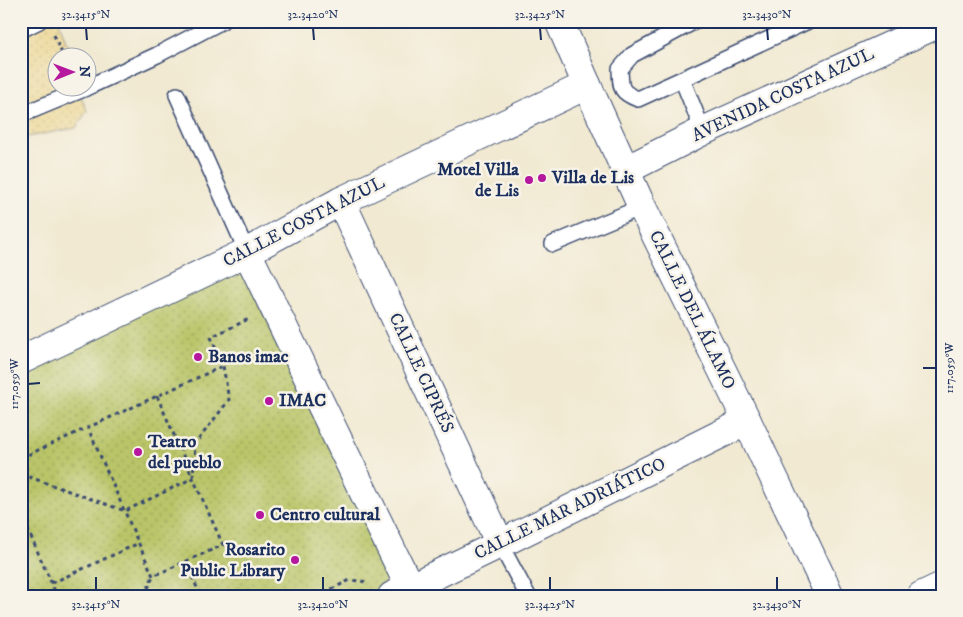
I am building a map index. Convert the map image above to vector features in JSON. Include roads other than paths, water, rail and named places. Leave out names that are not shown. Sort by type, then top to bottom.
[{"type":"street","name":"CALLE DEL ÁLAMO","points":[[559,21],[642,207],[830,596]]},
{"type":"street","name":"AVENIDA COSTA AZUL","points":[[626,170],[703,130],[942,22]]},
{"type":"street","name":"CALLE COSTA AZUL","points":[[21,360],[248,252],[341,201],[587,85]]},
{"type":"street","name":"CALLE CIPRÉS","points":[[341,201],[500,544]]},
{"type":"street","points":[[248,252],[405,593]]},
{"type":"street","name":"CALLE MAR ADRIÁTICO","points":[[405,593],[747,421]]},
{"type":"street","points":[[921,596],[942,586]]},
{"type":"lane","points":[[98,82],[157,55],[222,21]]},
{"type":"lane","points":[[695,21],[632,55],[620,69],[621,88],[626,94],[638,98],[808,21]]},
{"type":"lane","points":[[21,30],[45,25]]},
{"type":"lane","points":[[682,79],[703,130]]},
{"type":"lane","points":[[177,95],[248,252]]},
{"type":"lane","points":[[21,115],[61,98]]},
{"type":"lane","points":[[553,244],[642,207]]},
{"type":"lane","points":[[500,544],[528,596]]},
{"type":"place","name":"Villa de Lis","points":[[542,178]]},
{"type":"place","name":"Motel Villa de Lis","points":[[529,180]]},
{"type":"place","name":"Banos imac","points":[[198,357]]},
{"type":"place","name":"IMAC","points":[[269,401]]},
{"type":"place","name":"Teatro del pueblo","points":[[138,452]]},
{"type":"place","name":"Centro cultural","points":[[260,515]]},
{"type":"place","name":"Rosarito Public Library","points":[[295,560]]}]
